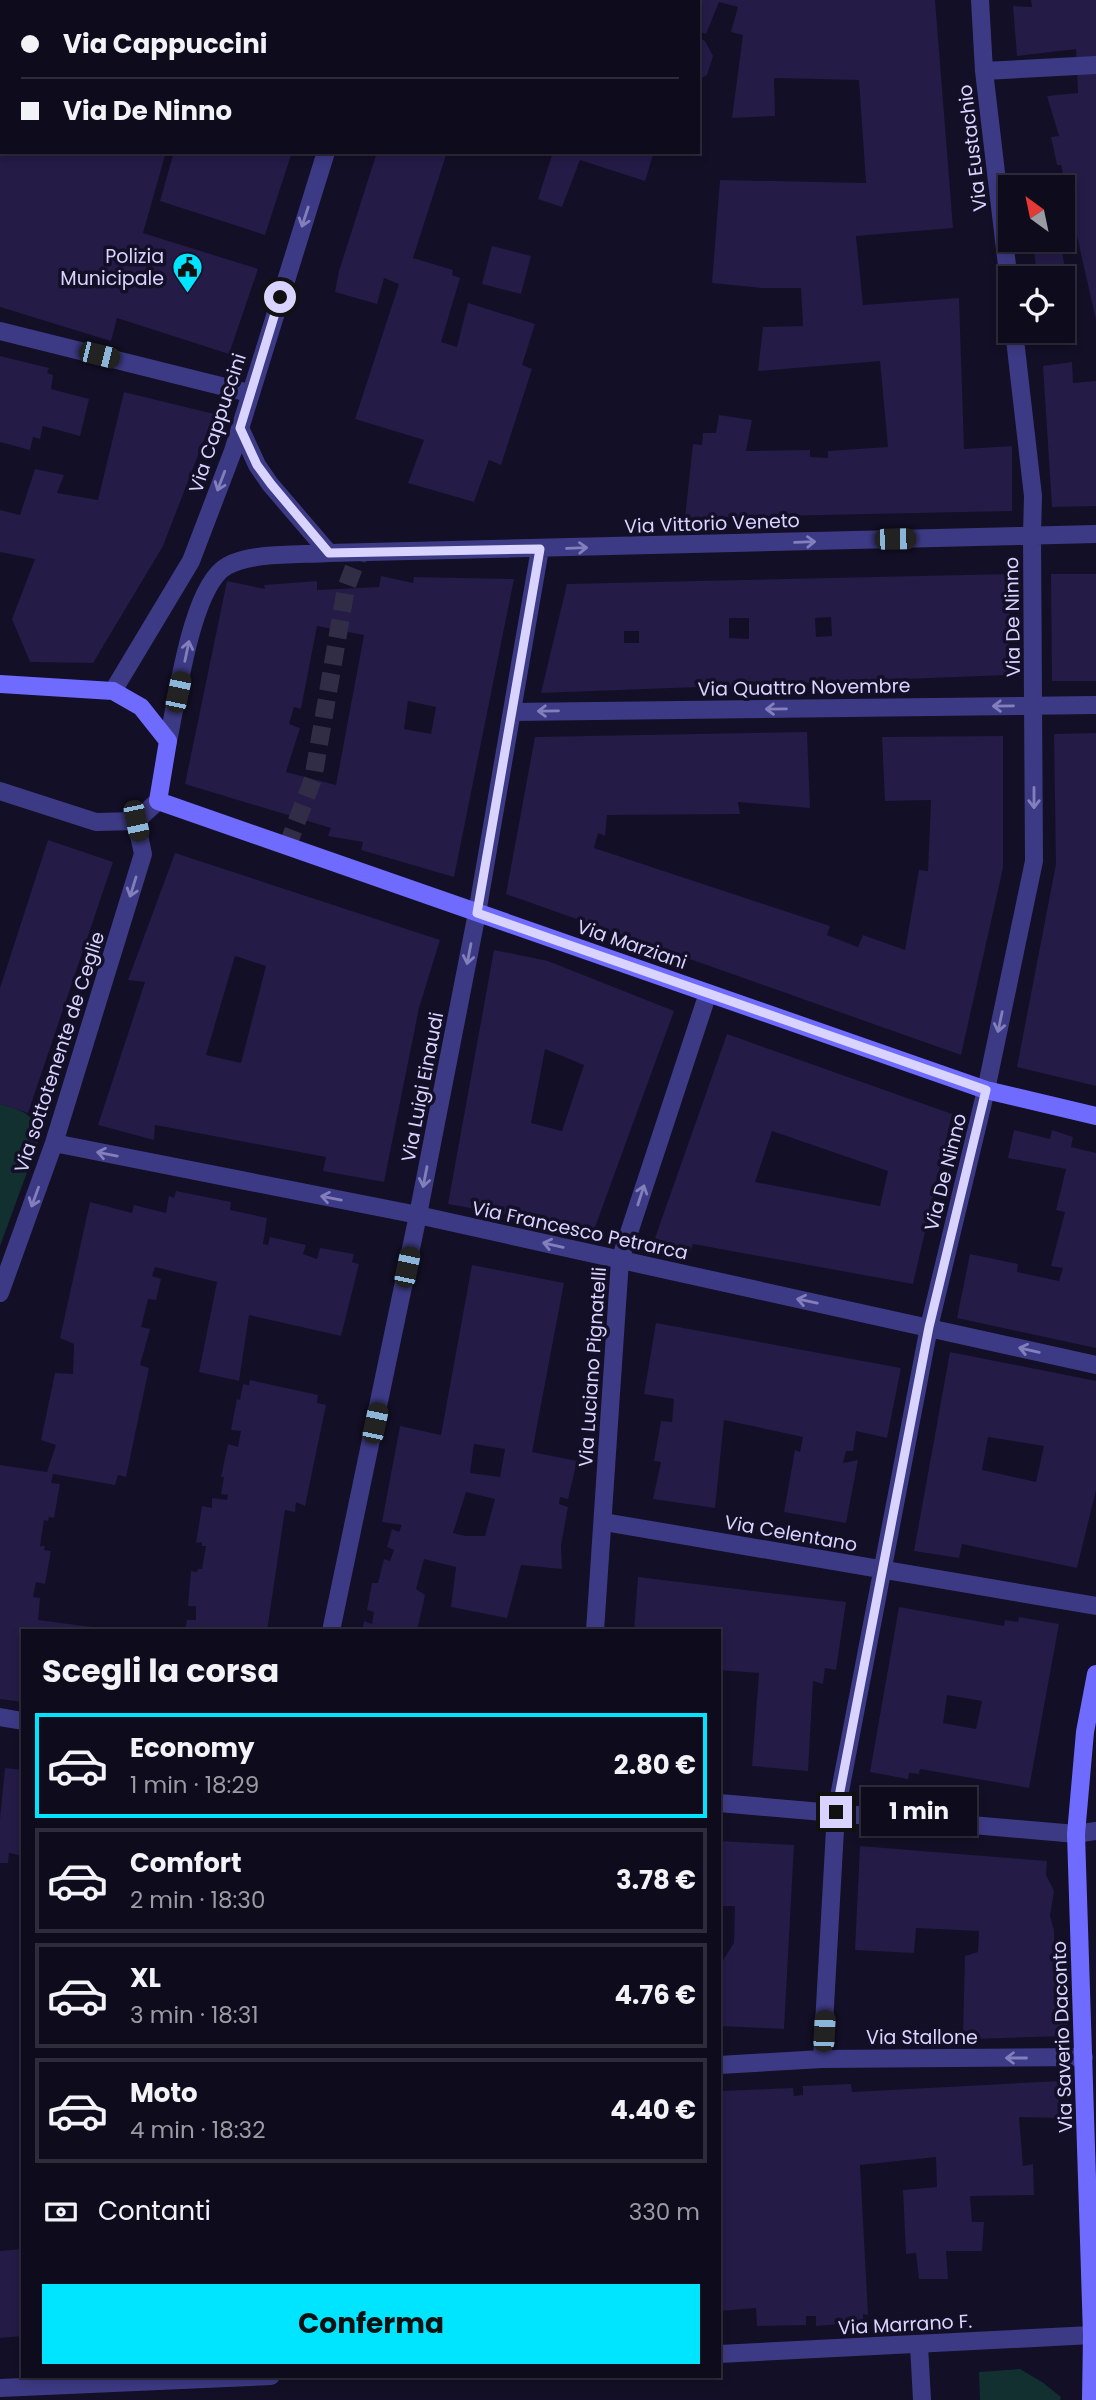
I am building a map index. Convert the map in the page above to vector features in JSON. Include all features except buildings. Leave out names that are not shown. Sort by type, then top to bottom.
[{"type":"street","name":"Via Eustachio","points":[[979,0],[984,71],[1007,266]]},
{"type":"street","points":[[984,71],[1096,65]]},
{"type":"street","name":"Via Cappuccini","points":[[113,691],[191,561],[240,428],[325,154]]},
{"type":"street","points":[[0,331],[249,393]]},
{"type":"street","name":"Via De Ninno","points":[[822,2059],[836,1812],[929,1327],[986,1090],[1034,861],[1034,496],[1015,343]]},
{"type":"street","points":[[240,428],[257,465],[329,553]]},
{"type":"street","name":"Via Vittorio Veneto","points":[[168,741],[197,610],[210,581],[228,565],[247,560],[329,553],[1096,534]]},
{"type":"street","name":"Via Luigi Einaudi","points":[[331,1629],[418,1215],[477,913],[540,549]]},
{"type":"street","points":[[0,684],[113,691],[141,707],[168,741],[158,801],[136,821],[96,822],[0,791]]},
{"type":"street","name":"Via Quattro Novembre","points":[[512,712],[1096,705]]},
{"type":"street","name":"Via Marziani","points":[[158,801],[986,1090],[1096,1116]]},
{"type":"street","name":"Via sottotenente de Ceglie","points":[[0,1293],[54,1143],[143,854],[136,821]]},
{"type":"street","name":"Via Luciano Pignatelli","points":[[595,1629],[620,1260],[708,993]]},
{"type":"street","name":"Via Francesco Petrarca","points":[[54,1143],[418,1215],[1096,1365]]},
{"type":"street","name":"Via Celentano","points":[[604,1522],[1096,1606]]},
{"type":"street","name":"Via Saverio Daconto","points":[[1091,2400],[1093,2249],[1084,2057],[1089,2018],[1076,1834],[1085,1732],[1096,1674]]},
{"type":"street","points":[[0,1717],[21,1721]]},
{"type":"street","points":[[721,1803],[1076,1834],[1096,1831]]},
{"type":"street","name":"Via Stallone","points":[[721,2065],[822,2059],[1084,2057]]},
{"type":"street","name":"Via Marrano F.","points":[[721,2354],[1092,2335]]},
{"type":"street","points":[[919,2345],[922,2400]]},
{"type":"street","points":[[0,2388],[214,2378]]},
{"type":"green space","points":[[0,1104],[31,1117],[40,1137],[0,1246]]},
{"type":"green space","points":[[1020,2369],[1042,2382],[1061,2397],[1060,2400],[980,2400],[979,2372]]},
{"type":"tunnel","points":[[287,847],[313,779],[346,588],[359,554]]},
{"type":"place","name":"Polizia Municipale","points":[[187,294]]},
{"type":"route","points":[[280,297],[240,428],[257,465],[329,553],[540,549],[477,913],[986,1090],[929,1327],[836,1812]]}]
